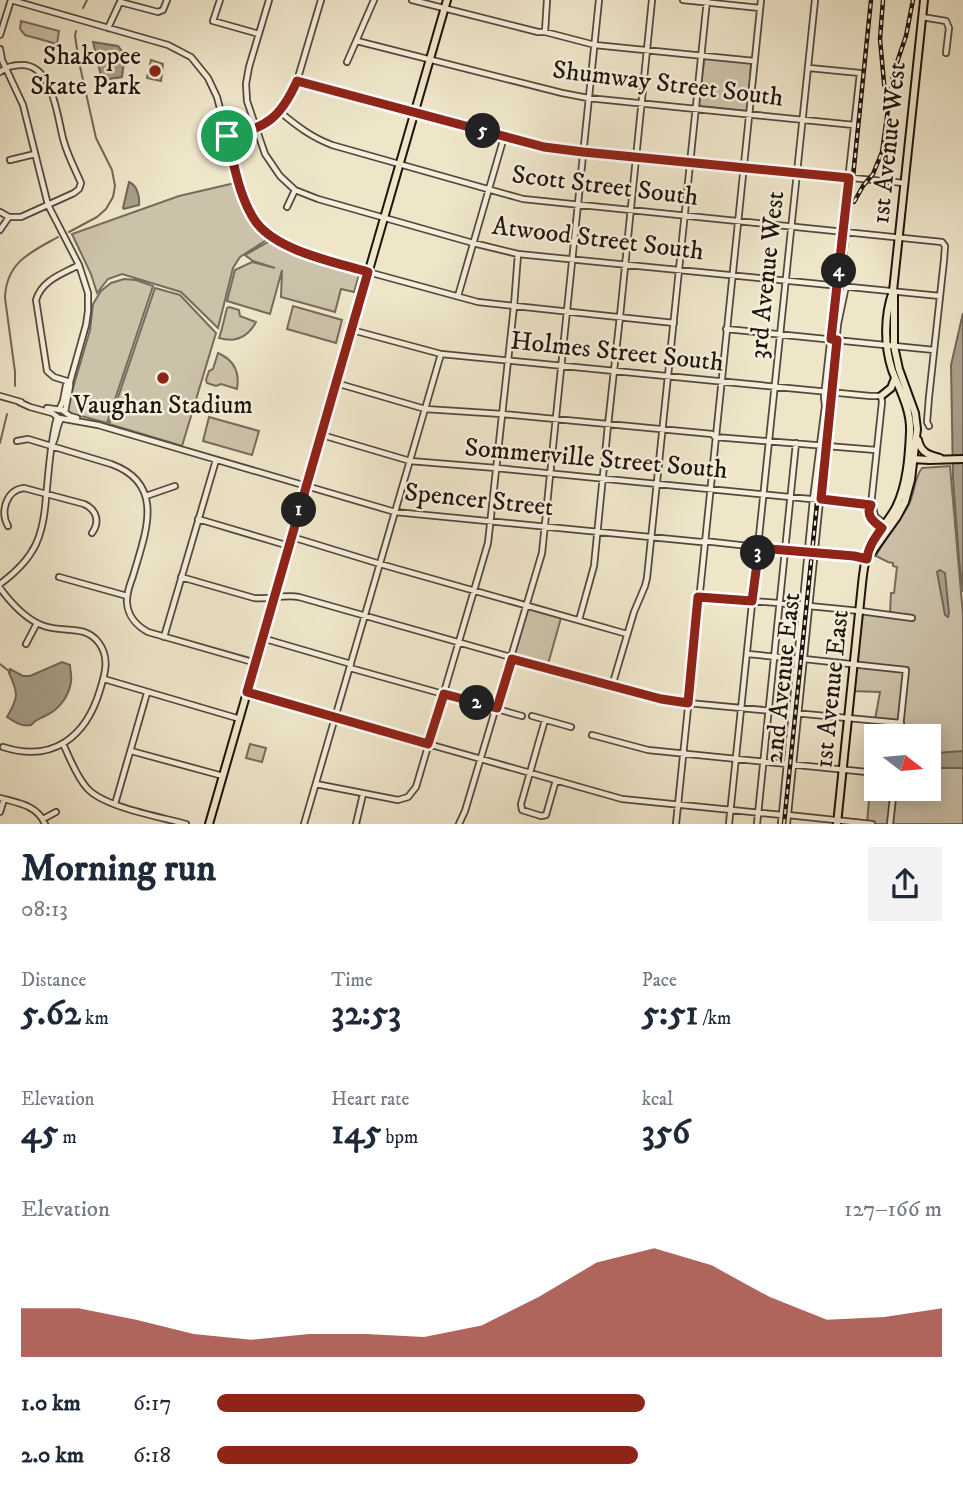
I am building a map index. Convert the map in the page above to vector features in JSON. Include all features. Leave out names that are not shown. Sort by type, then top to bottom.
[{"type":"main road","points":[[209,824],[447,0]]},
{"type":"main road","name":"1st Avenue West","points":[[893,290],[924,0]]},
{"type":"main road","name":"1st Avenue East","points":[[838,822],[863,577],[867,559],[902,494],[914,457],[909,417],[889,359],[890,298],[893,290]]},
{"type":"main road","name":"1st Avenue East","points":[[886,527],[905,502],[911,480],[916,421],[890,345]]},
{"type":"main road","points":[[881,396],[891,388],[895,378]]},
{"type":"main road","points":[[916,421],[919,444],[924,452],[940,458]]},
{"type":"main road","points":[[914,457],[963,459]]},
{"type":"main road","points":[[914,457],[929,460]]},
{"type":"main road","points":[[911,480],[916,468],[922,463],[940,458]]},
{"type":"street","points":[[0,32],[11,0],[168,45],[191,57],[208,78],[217,97],[243,197],[257,223],[286,247],[478,302],[674,323]]},
{"type":"street","points":[[108,28],[121,1],[158,12],[163,10],[167,0]]},
{"type":"street","points":[[220,0],[213,22],[259,34]]},
{"type":"street","name":"Atwood Street South","points":[[269,0],[246,84],[247,101],[265,154],[280,176],[295,190],[318,199],[518,254],[940,296]]},
{"type":"street","points":[[227,136],[257,128],[280,112],[288,101],[297,81],[321,0]]},
{"type":"street","points":[[347,62],[374,0]]},
{"type":"street","points":[[412,0],[595,45],[754,61]]},
{"type":"street","points":[[545,32],[547,0]]},
{"type":"street","points":[[459,824],[466,811],[542,553],[599,0]]},
{"type":"street","points":[[579,620],[594,566],[652,0]]},
{"type":"street","points":[[683,0],[760,8]]},
{"type":"street","points":[[676,824],[761,0]]},
{"type":"street","name":"3rd Avenue West","points":[[729,824],[815,0]]},
{"type":"street","points":[[612,686],[636,606],[645,586],[652,537],[707,1]]},
{"type":"street","points":[[922,17],[946,21],[946,53]]},
{"type":"street","name":"Shumway Street South","points":[[357,41],[588,98],[854,125]]},
{"type":"street","points":[[0,49],[2,70],[23,106],[48,205],[79,265],[88,293],[89,311],[71,386],[51,440],[44,518],[37,542],[20,567],[0,586],[13,603],[37,623],[52,628],[80,630],[92,636],[104,653],[106,663],[104,679],[91,716],[79,732],[63,744],[44,751],[15,751],[3,747]]},
{"type":"street","points":[[0,212],[9,217],[21,217],[79,189],[81,183],[63,140],[54,97],[46,80],[36,70],[24,65],[2,70]]},
{"type":"street","name":"2nd Avenue East","points":[[807,606],[813,499],[860,73],[808,68]]},
{"type":"street","points":[[297,81],[544,147],[904,183]]},
{"type":"street","name":"Scott Street South","points":[[280,112],[301,130],[332,145],[523,199],[942,242],[945,246],[940,296]]},
{"type":"street","points":[[458,296],[505,137]]},
{"type":"street","points":[[10,160],[35,154]]},
{"type":"street","points":[[287,207],[295,190]]},
{"type":"street","points":[[0,230],[9,217]]},
{"type":"street","points":[[316,783],[398,800],[408,797],[416,787],[488,543],[518,254]]},
{"type":"street","points":[[70,382],[54,377],[47,371],[36,300],[46,283],[79,265]]},
{"type":"street","name":"2nd Avenue East","points":[[787,824],[787,765],[792,713],[815,553],[841,303],[846,286]]},
{"type":"street","points":[[929,426],[927,420],[940,296]]},
{"type":"street","points":[[726,329],[934,350]]},
{"type":"street","name":"Holmes Street South","points":[[352,330],[441,354],[881,396]]},
{"type":"street","points":[[304,824],[441,354]]},
{"type":"street","points":[[336,383],[425,409],[876,450]]},
{"type":"street","points":[[881,396],[869,511],[871,519],[886,527]]},
{"type":"street","name":"Spencer Street","points":[[0,397],[395,512],[867,559]]},
{"type":"street","name":"Sommerville Street South","points":[[321,435],[410,461],[871,505]]},
{"type":"street","points":[[17,441],[28,439],[111,464],[124,469],[137,481],[146,496],[148,520],[127,596],[128,610],[136,624],[148,632],[256,663]]},
{"type":"street","points":[[757,824],[796,443]]},
{"type":"street","points":[[164,637],[216,460]]},
{"type":"street","points":[[146,496],[175,486]]},
{"type":"street","points":[[8,526],[0,511],[2,503],[10,493],[24,488],[91,508],[97,520],[92,533]]},
{"type":"street","points":[[198,519],[289,546]]},
{"type":"street","points":[[292,537],[627,634]]},
{"type":"street","points":[[59,577],[127,596]]},
{"type":"street","points":[[181,577],[260,599],[294,596],[661,699],[901,723],[906,670],[748,653]]},
{"type":"street","points":[[698,597],[912,618]]},
{"type":"street","points":[[26,644],[37,623]]},
{"type":"street","points":[[262,638],[522,716]]},
{"type":"street","name":"2nd Avenue East","points":[[781,824],[794,765],[801,659]]},
{"type":"street","points":[[104,679],[240,719]]},
{"type":"street","points":[[247,692],[622,799],[872,824]]},
{"type":"street","points":[[115,804],[147,693]]},
{"type":"street","points":[[532,716],[571,727]]},
{"type":"street","points":[[545,720],[521,804],[522,810],[546,815],[556,780]]},
{"type":"street","points":[[592,735],[648,750],[864,772]]},
{"type":"street","points":[[63,744],[82,781],[96,796],[186,824]]},
{"type":"street","points":[[131,751],[224,776]]},
{"type":"street","points":[[356,824],[363,794]]},
{"type":"street","points":[[0,812],[2,798],[28,806],[44,821],[56,812]]},
{"type":"street","points":[[890,824],[893,802]]},
{"type":"shaded area","points":[[21,21],[59,31],[57,44],[25,35],[20,29]]},
{"type":"shaded area","points":[[93,42],[118,46],[125,55],[122,77],[102,80]]},
{"type":"shaded area","points":[[706,58],[751,63],[746,111],[699,104]]},
{"type":"shaded area","name":"Shakopee Skate Park","points":[[151,60],[163,64],[161,81],[147,78]]},
{"type":"shaded area","points":[[129,182],[137,192],[139,205],[124,209],[123,208]]},
{"type":"shaded area","points":[[235,183],[247,213],[268,239],[240,257],[233,268],[218,328],[181,292],[122,274],[108,279],[97,293],[72,234],[179,196]]},
{"type":"shaded area","points":[[270,241],[288,251],[360,272],[354,292],[341,289],[335,312],[281,297],[282,270],[270,314],[227,301],[235,270],[252,262],[275,268],[253,261],[245,255]]},
{"type":"shaded area","points":[[124,279],[153,286],[107,423],[66,412],[90,330],[93,304],[101,291],[111,283]]},
{"type":"shaded area","name":"Vaughan Stadium","points":[[155,288],[180,295],[216,333],[182,446],[109,424]]},
{"type":"shaded area","points":[[293,306],[342,320],[336,343],[287,329]]},
{"type":"shaded area","points":[[229,307],[239,310],[240,316],[256,322],[249,332],[236,339],[219,338]]},
{"type":"shaded area","points":[[963,313],[963,592],[953,478],[951,365]]},
{"type":"shaded area","points":[[218,353],[235,367],[237,389],[207,383],[209,371],[213,369]]},
{"type":"shaded area","points":[[209,417],[259,431],[252,455],[203,441]]},
{"type":"shaded area","points":[[950,466],[963,615],[963,824],[867,824],[869,802],[942,802],[942,724],[875,724],[880,692],[851,691],[860,611],[911,617],[890,613],[897,567],[876,556],[909,504],[922,468]]},
{"type":"shaded area","points":[[940,570],[945,573],[948,617],[945,615],[937,572]]},
{"type":"shaded area","points":[[530,609],[561,618],[548,664],[515,654],[527,611]]},
{"type":"shaded area","points":[[62,662],[70,665],[71,680],[68,692],[59,706],[31,725],[21,725],[7,717],[16,696],[10,669],[23,676],[30,676]]},
{"type":"shaded area","points":[[250,744],[266,748],[262,762],[246,758]]},
{"type":"shaded area","points":[[963,751],[963,768],[942,768],[942,753]]},
{"type":"waterway","points":[[83,8],[87,0]]},
{"type":"waterway","points":[[69,232],[106,209],[113,197],[115,186],[112,170],[96,138],[79,62],[76,31]]},
{"type":"waterway","points":[[15,386],[6,286],[10,275],[22,260],[58,237]]},
{"type":"waterway","points":[[0,443],[7,414]]},
{"type":"waterway","points":[[0,664],[10,672]]},
{"type":"railway","points":[[784,824],[871,0]]},
{"type":"railway","points":[[883,0],[880,39],[885,94]]},
{"type":"railway","points":[[854,202],[873,174],[882,152],[893,74],[906,36],[913,0]]},
{"type":"place","name":"Shakopee Skate Park","points":[[155,71]]},
{"type":"place","name":"Vaughan Stadium","points":[[163,378]]},
{"type":"route","points":[[297,81],[544,147],[849,178],[831,339],[837,340],[821,499],[871,505],[871,519],[882,528],[870,545],[867,559],[759,548],[752,601],[698,597],[688,703],[661,699],[512,659],[497,708],[444,694],[428,744],[247,692],[368,272],[286,247],[257,223],[243,197],[227,136],[257,128],[280,112],[297,81]]}]
